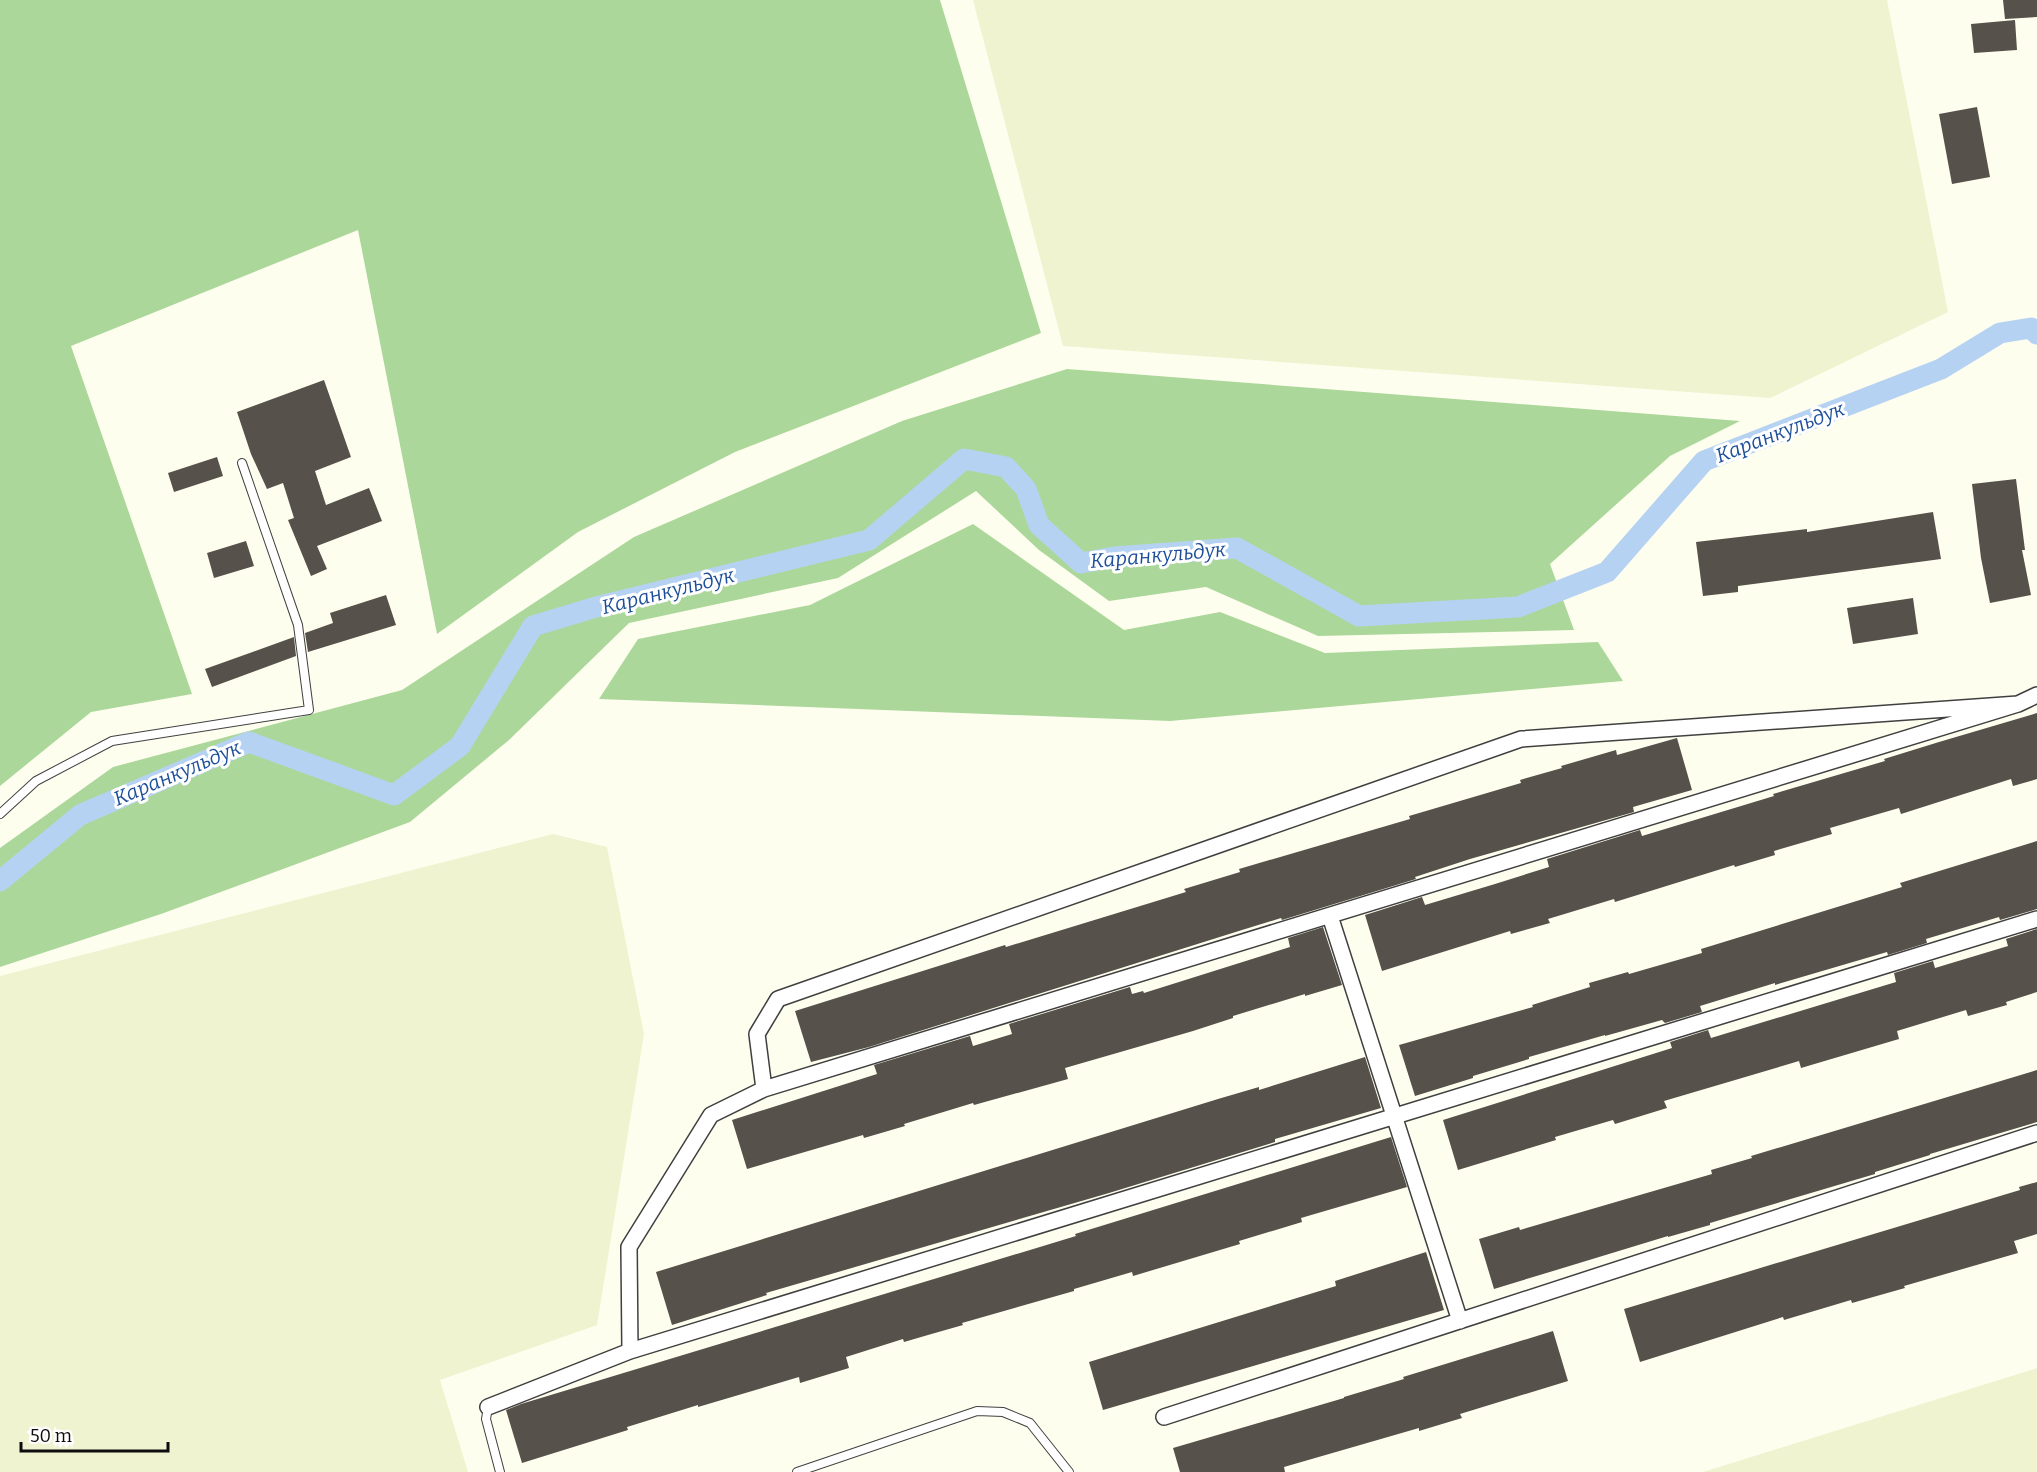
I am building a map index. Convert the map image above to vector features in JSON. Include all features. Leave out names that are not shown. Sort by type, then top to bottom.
[{"type":"street","points":[[630,1351],[629,1247],[711,1115],[764,1089],[2018,704],[2037,695]]},
{"type":"street","points":[[764,1089],[757,1034],[777,999],[1521,739],[2018,704]]},
{"type":"street","points":[[1330,916],[1460,1321]]},
{"type":"street","points":[[488,1407],[630,1351],[2037,919]]},
{"type":"street","points":[[1164,1417],[2037,1133]]},
{"type":"lane","points":[[0,814],[36,781],[112,741],[309,710],[298,625],[242,463]]},
{"type":"lane","points":[[488,1407],[486,1419],[500,1472]]},
{"type":"lane","points":[[797,1472],[977,1411],[1003,1412],[1030,1423],[1069,1472]]},
{"type":"green space","points":[[0,0],[940,0],[1041,333],[735,452],[578,532],[437,634],[358,230],[71,346],[192,694],[91,712],[0,786]]},
{"type":"green space","points":[[973,0],[1887,0],[1948,312],[1770,398],[1063,346]]},
{"type":"green space","points":[[1067,369],[1740,421],[1670,456],[1550,564],[1574,630],[1318,636],[1206,587],[1109,601],[1039,550],[976,491],[838,578],[629,623],[509,740],[410,822],[161,914],[0,967],[0,848],[113,767],[402,690],[634,537],[902,421]]},
{"type":"green space","points":[[973,524],[1124,630],[1220,612],[1325,653],[1598,642],[1623,681],[1170,721],[599,699],[638,639],[810,605]]},
{"type":"green space","points":[[553,834],[607,847],[644,1034],[597,1325],[440,1380],[468,1472],[0,1472],[0,976]]},
{"type":"green space","points":[[2037,1368],[2037,1472],[1703,1472]]},
{"type":"building","points":[[2003,0],[2037,0],[2037,17],[2005,19]]},
{"type":"building","points":[[2015,20],[2017,50],[1974,53],[1971,24]]},
{"type":"building","points":[[1977,107],[1990,177],[1952,184],[1939,114]]},
{"type":"building","points":[[324,380],[351,457],[315,471],[326,505],[369,488],[382,521],[317,546],[327,569],[311,576],[288,520],[294,518],[283,483],[267,489],[251,454],[237,412]]},
{"type":"building","points":[[217,457],[223,476],[174,492],[168,473]]},
{"type":"building","points":[[2016,479],[2025,550],[2022,550],[2031,595],[1990,603],[1981,558],[1972,484]]},
{"type":"building","points":[[1933,512],[1941,559],[1738,586],[1738,592],[1703,596],[1696,542],[1807,529],[1807,532]]},
{"type":"building","points":[[246,541],[254,566],[214,578],[207,553]]},
{"type":"building","points":[[386,595],[396,625],[308,652],[305,633],[333,623],[330,613]]},
{"type":"building","points":[[1913,598],[1918,634],[1853,644],[1847,608]]},
{"type":"building","points":[[294,637],[296,656],[212,687],[205,669]]},
{"type":"building","points":[[2037,713],[2037,779],[2013,786],[2011,779],[1901,814],[1899,808],[1830,828],[1832,834],[1774,851],[1775,855],[1735,867],[1734,865],[1615,902],[1614,899],[1548,919],[1550,923],[1511,934],[1510,931],[1382,971],[1365,915],[1422,897],[1425,905],[1495,884],[1549,867],[1547,859],[1640,830],[1642,836]]},
{"type":"building","points":[[1677,738],[1692,790],[1633,807],[1634,812],[1470,859],[1415,877],[1416,879],[1282,920],[1281,918],[869,1047],[811,1062],[795,1011],[1005,945],[1006,947],[1186,892],[1184,889],[1240,872],[1239,869],[1410,819],[1409,816],[1521,783],[1520,780],[1562,768],[1561,766],[1616,750],[1617,755]]},
{"type":"building","points":[[2037,841],[2037,909],[2000,920],[1999,917],[1926,939],[1927,943],[1888,955],[1887,952],[1775,985],[1775,983],[1700,1006],[1702,1012],[1665,1023],[1662,1020],[1529,1057],[1529,1059],[1415,1096],[1399,1045],[1533,1007],[1532,1005],[1590,987],[1589,983],[1702,953],[1701,949],[1902,887],[1900,883]]},
{"type":"building","points":[[1323,927],[1342,985],[1305,996],[1305,994],[1193,1031],[1065,1068],[1068,1079],[974,1105],[973,1103],[864,1138],[863,1135],[747,1169],[732,1120],[877,1074],[874,1065],[970,1036],[973,1046],[1012,1034],[1009,1024],[1130,987],[1132,994],[1143,991],[1144,993],[1290,947],[1288,938]]},
{"type":"building","points":[[2037,929],[2037,992],[2006,1002],[2007,1005],[1968,1016],[1966,1010],[1897,1031],[1899,1039],[1801,1068],[1799,1061],[1664,1101],[1667,1108],[1615,1124],[1613,1120],[1555,1137],[1556,1140],[1458,1170],[1443,1120],[1672,1048],[1670,1042],[1708,1030],[1711,1038],[1896,982],[1894,973],[1933,961],[1935,968],[2008,946],[2006,939]]},
{"type":"building","points":[[1365,1057],[1381,1108],[1275,1139],[1275,1142],[1109,1193],[766,1293],[767,1295],[672,1325],[656,1272],[1218,1099],[1259,1087],[1259,1090]]},
{"type":"building","points":[[2037,1070],[2037,1122],[1930,1154],[1875,1172],[1875,1174],[1710,1223],[1710,1225],[1494,1289],[1479,1239],[1519,1227],[1520,1230],[1712,1174],[1711,1170],[1752,1158],[1751,1156]]},
{"type":"building","points":[[1391,1137],[1407,1187],[1301,1218],[1302,1222],[1239,1241],[1240,1244],[1133,1276],[1132,1272],[962,1323],[963,1325],[904,1342],[903,1339],[846,1357],[849,1368],[800,1383],[799,1377],[698,1407],[698,1405],[627,1427],[628,1430],[522,1463],[506,1410],[521,1404],[1076,1236],[1075,1234]]},
{"type":"building","points":[[2037,1182],[2037,1234],[2014,1241],[2018,1253],[1852,1303],[1851,1300],[1784,1320],[1783,1317],[1640,1362],[1624,1309],[2020,1190],[2019,1187]]},
{"type":"building","points":[[1426,1252],[1444,1310],[1103,1410],[1089,1362],[1336,1286],[1335,1281]]},
{"type":"building","points":[[1553,1331],[1568,1381],[1460,1414],[1462,1418],[1284,1467],[1285,1472],[1180,1472],[1173,1448],[1344,1398],[1404,1379],[1403,1377]]},
{"type":"waterway","name":"Каранкульдук","points":[[0,881],[80,815],[249,742],[394,795],[460,746],[533,626],[596,607],[869,540],[964,459],[1006,467],[1026,489],[1039,525],[1081,563],[1114,557],[1237,548],[1359,616],[1518,607],[1607,572],[1704,461],[1941,369],[2000,333],[2031,328],[2037,334]]}]
